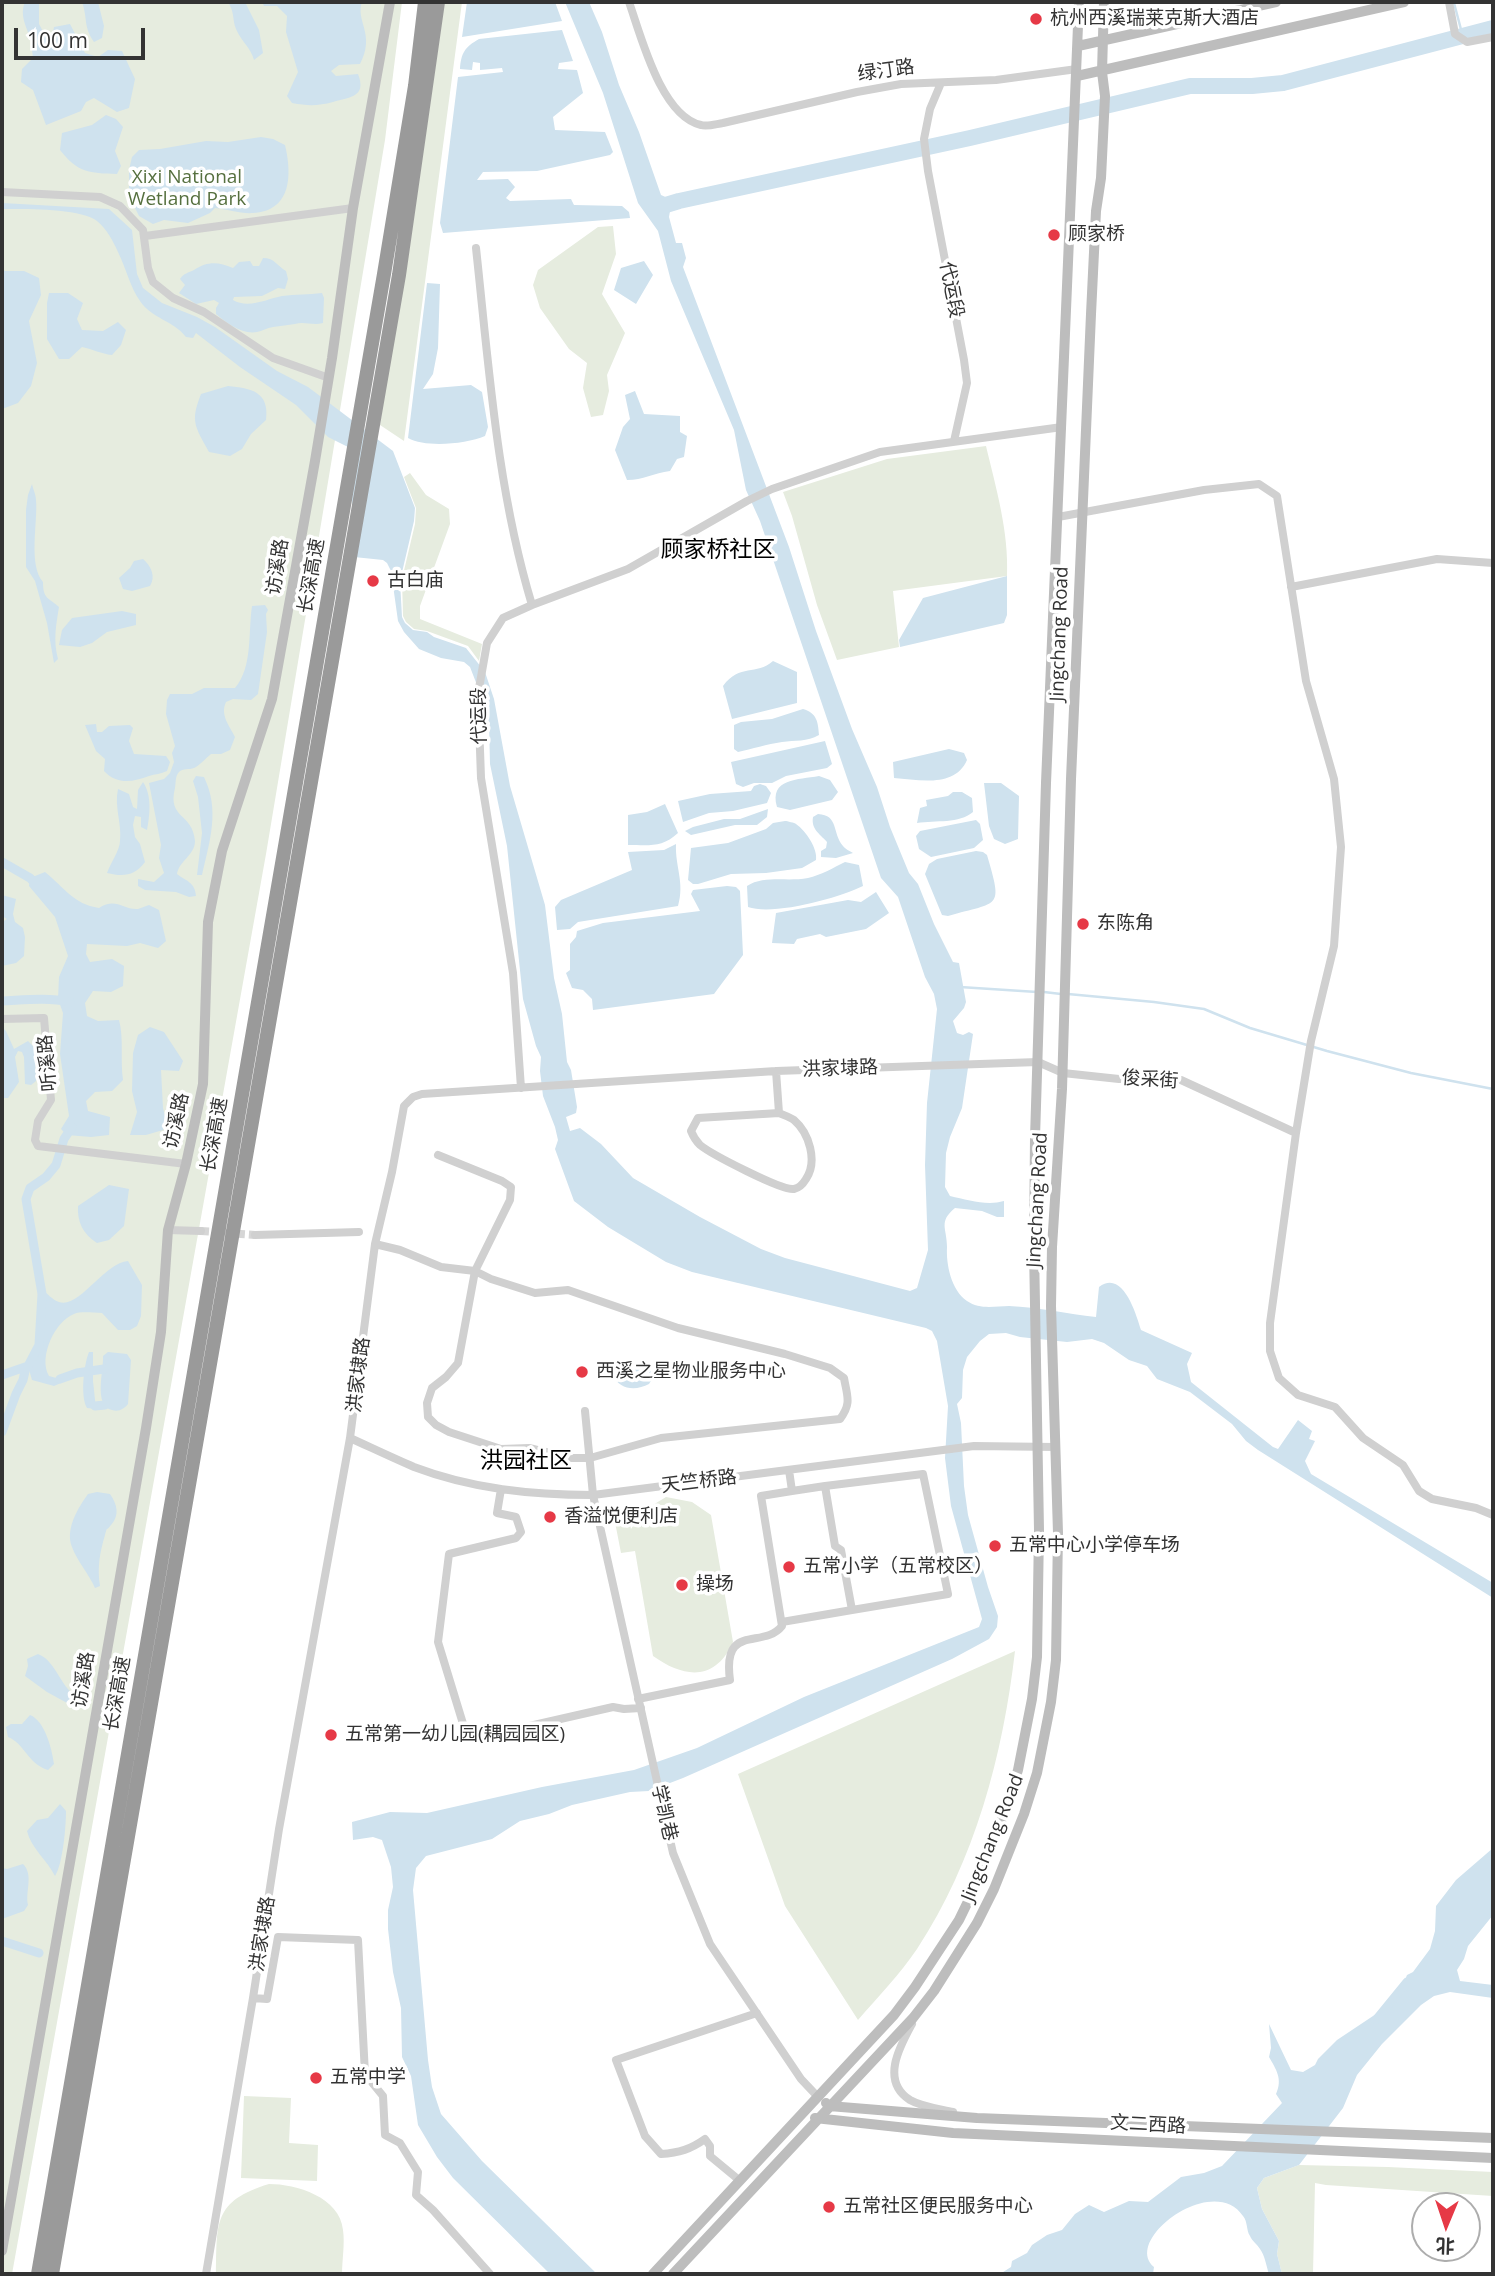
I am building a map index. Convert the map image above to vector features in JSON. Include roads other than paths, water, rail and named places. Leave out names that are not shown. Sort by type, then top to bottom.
[{"type":"highway","name":"长深高速","points":[[38,2274],[360,412],[415,86],[425,2]]},
{"type":"highway","name":"长深高速","points":[[52,2274],[399,275],[438,2]]},
{"type":"main road","name":"访溪路","points":[[2,2251],[146,1428],[161,1332],[168,1230],[186,1164],[203,1084],[211,899],[222,851],[272,699],[326,398],[353,208],[390,2]]},
{"type":"main road","name":"Jingchang Road","points":[[653,2274],[894,2015],[915,1987],[959,1920],[975,1885],[1005,1811],[1018,1770],[1032,1699],[1037,1657],[1039,1572],[1034,1248],[1039,1009],[1079,2]]},
{"type":"main road","name":"Jingchang Road","points":[[673,2274],[934,1991],[978,1923],[994,1889],[1037,1773],[1051,1702],[1056,1660],[1058,1533],[1051,1306],[1052,1247],[1063,1073],[1096,211],[1103,148],[1104,2]]},
{"type":"main road","points":[[1078,46],[1276,2]]},
{"type":"main road","name":"绿汀路","points":[[1077,72],[1102,70],[1404,2]]},
{"type":"main road","points":[[818,2096],[829,2106]]},
{"type":"main road","name":"文二西路","points":[[829,2106],[977,2118],[1493,2138]]},
{"type":"main road","points":[[805,2109],[817,2120]]},
{"type":"main road","name":"文二西路","points":[[817,2120],[953,2133],[1493,2158]]},
{"type":"street","name":"绿汀路","points":[[629,2],[660,87],[675,107],[688,119],[702,126],[901,85],[1077,72]]},
{"type":"street","points":[[1449,2],[1455,34],[1467,42],[1493,37]]},
{"type":"street","name":"代运段","points":[[521,1088],[513,973],[481,778],[478,694],[487,643],[503,618],[628,569],[772,489],[880,452],[954,441],[967,383],[924,139],[930,109],[942,83]]},
{"type":"street","points":[[2,192],[100,197],[120,206],[143,230],[153,282],[173,298],[204,312],[273,358],[329,378]]},
{"type":"street","points":[[145,236],[353,208]]},
{"type":"street","points":[[476,248],[509,517],[532,605]]},
{"type":"street","points":[[954,441],[1062,427]]},
{"type":"street","points":[[1058,517],[1259,484],[1278,496],[1306,681],[1334,779],[1341,847],[1334,946],[1311,1041],[1296,1133],[1270,1323],[1270,1351],[1279,1378],[1298,1395],[1335,1407],[1363,1438],[1403,1465],[1419,1492],[1432,1499],[1476,1508],[1493,1515]]},
{"type":"street","points":[[1291,587],[1437,559],[1493,563]]},
{"type":"street","name":"听溪路","points":[[2,1019],[44,1018],[51,1100],[38,1121],[35,1140],[38,1146],[186,1164]]},
{"type":"street","name":"洪家埭路","points":[[206,2274],[279,1829],[350,1438],[375,1244],[404,1106],[413,1097],[422,1094],[776,1071],[1038,1062]]},
{"type":"street","name":"俊采街","points":[[1038,1062],[1063,1073],[1119,1079],[1181,1080],[1296,1133]]},
{"type":"street","points":[[776,1071],[779,1113]]},
{"type":"street","points":[[779,1113],[793,1119],[805,1134],[811,1150],[811,1172],[802,1185],[792,1189],[777,1185],[709,1150],[699,1144],[691,1131],[698,1118],[779,1113]]},
{"type":"street","points":[[375,1244],[400,1250],[441,1267],[475,1270],[491,1279],[535,1293],[568,1290],[678,1328],[830,1368],[844,1378],[849,1404],[840,1419],[661,1438],[590,1458],[571,1458],[529,1448],[501,1449],[436,1425],[428,1417],[427,1403],[432,1388],[458,1363],[475,1270],[510,1200],[510,1188],[502,1181],[438,1155]]},
{"type":"street","points":[[168,1230],[201,1231]]},
{"type":"street","points":[[255,1235],[359,1232]]},
{"type":"street","name":"学凯巷","points":[[585,1411],[593,1495],[673,1853],[710,1944],[802,2079],[818,2096]]},
{"type":"street","name":"天竺桥路","points":[[350,1438],[415,1467],[468,1483],[555,1495],[593,1495],[974,1446],[1055,1447]]},
{"type":"street","points":[[789,1470],[792,1491]]},
{"type":"street","points":[[501,1489],[497,1513],[516,1517],[521,1532],[516,1538],[449,1554],[438,1642],[468,1740],[613,1707],[624,1709],[730,1680],[728,1667],[731,1653],[738,1644],[778,1632],[782,1626],[761,1496],[923,1474],[948,1594],[782,1622]]},
{"type":"street","points":[[825,1486],[835,1546],[841,1550],[852,1610]]},
{"type":"street","points":[[253,1998],[267,1999],[278,1937],[358,1940],[365,2074],[383,2096],[385,2135],[400,2143],[418,2172],[416,2195],[425,2201],[490,2274]]},
{"type":"street","points":[[918,2011],[897,2051],[894,2065],[896,2083],[910,2100],[977,2118]]},
{"type":"street","points":[[738,2180],[710,2156],[710,2146],[705,2139],[692,2148],[661,2154],[645,2136],[616,2060],[757,2013]]},
{"type":"water","points":[[25,2],[39,2],[39,24],[46,37],[52,37],[54,27],[70,24],[85,53],[98,57],[108,50],[122,51],[135,79],[129,108],[117,112],[94,98],[86,102],[81,111],[46,125],[33,90],[21,82],[22,69],[33,58],[23,17]]},
{"type":"water","points":[[82,2],[98,2],[104,26],[102,38],[94,42],[88,31]]},
{"type":"water","points":[[228,2],[245,2],[259,30],[263,53],[254,60],[236,29]]},
{"type":"water","points":[[262,2],[362,2],[361,15],[366,44],[360,64],[339,65],[331,71],[336,76],[358,74],[359,92],[351,97],[323,104],[292,103],[287,96],[298,72],[286,32],[287,16],[277,6],[264,6]]},
{"type":"water","points":[[467,2],[555,2],[562,21],[462,37]]},
{"type":"water","points":[[565,2],[589,2],[661,195],[674,198],[678,209],[670,211],[669,217],[676,243],[682,243],[686,258],[683,267],[789,547],[852,729],[909,873],[918,884],[953,962],[959,963],[966,1002],[953,1021],[957,1033],[973,1034],[962,1108],[946,1153],[945,1187],[950,1196],[971,1201],[1004,1201],[1004,1217],[955,1208],[947,1217],[947,1261],[957,1290],[967,1301],[977,1306],[1020,1307],[1096,1317],[1099,1287],[1107,1283],[1115,1284],[1122,1288],[1127,1296],[1141,1330],[1192,1353],[1187,1364],[1191,1382],[1273,1447],[1278,1449],[1298,1420],[1312,1431],[1309,1439],[1315,1441],[1305,1461],[1311,1474],[1493,1583],[1493,1598],[1258,1450],[1246,1441],[1232,1424],[1190,1392],[1157,1379],[1147,1366],[1129,1360],[1104,1343],[1092,1339],[1067,1342],[1006,1333],[989,1334],[967,1357],[963,1370],[962,1398],[957,1404],[961,1423],[968,1515],[998,1616],[997,1627],[989,1639],[952,1659],[683,1778],[649,1791],[630,1792],[572,1805],[520,1821],[492,1839],[426,1856],[416,1868],[413,1890],[428,2060],[432,2087],[441,2114],[482,2161],[597,2274],[550,2274],[453,2178],[418,2125],[411,2076],[402,2057],[401,2008],[388,1929],[388,1910],[393,1887],[391,1867],[382,1840],[373,1837],[353,1840],[352,1822],[390,1812],[427,1813],[634,1770],[697,1748],[804,1697],[979,1627],[982,1619],[951,1506],[945,1458],[948,1406],[937,1341],[932,1331],[926,1328],[692,1272],[666,1262],[608,1227],[574,1201],[555,1149],[558,1140],[543,1096],[541,1057],[523,999],[507,846],[490,764],[489,724],[484,703],[470,667],[464,662],[441,658],[419,649],[404,632],[398,621],[391,571],[387,563],[383,560],[354,557],[350,448],[328,437],[296,405],[196,333],[193,338],[186,337],[145,307],[133,290],[112,239],[97,221],[65,211],[2,209],[2,203],[109,209],[132,230],[137,274],[143,288],[162,303],[215,327],[277,371],[308,387],[393,451],[415,508],[400,581],[402,617],[413,630],[427,632],[466,648],[485,672],[494,699],[510,786],[545,905],[567,1062],[571,1070],[577,1107],[576,1113],[566,1117],[570,1131],[580,1128],[601,1144],[633,1178],[761,1249],[785,1258],[910,1291],[917,1288],[928,1250],[925,1165],[927,1103],[937,1009],[934,994],[925,977],[898,897],[881,878],[760,521],[746,490],[734,430],[671,281],[658,231],[638,203],[603,93]]},
{"type":"water","points":[[562,30],[573,61],[559,63],[558,69],[577,70],[583,93],[553,117],[555,130],[605,132],[613,152],[610,155],[537,171],[483,172],[477,180],[508,179],[515,187],[506,198],[510,201],[571,199],[574,205],[622,206],[629,212],[630,218],[443,233],[440,223],[458,77],[503,72],[502,68],[480,70],[480,63],[473,62],[472,70],[460,69],[465,51],[479,39]]},
{"type":"water","points":[[106,115],[116,119],[123,127],[115,151],[121,166],[117,174],[85,170],[60,150],[62,133],[92,125]]},
{"type":"water","points":[[261,137],[285,145],[288,179],[282,198],[275,206],[253,213],[215,208],[188,223],[164,220],[153,224],[139,216],[129,196],[129,170],[132,157],[139,150]]},
{"type":"water","points":[[263,258],[273,261],[286,271],[288,279],[285,289],[278,288],[262,296],[234,297],[233,300],[245,304],[282,296],[322,293],[323,323],[298,323],[246,332],[216,314],[219,303],[214,300],[196,304],[179,293],[185,285],[180,279],[186,273],[204,265],[218,264],[233,268],[239,262],[250,261],[253,266],[259,266]]},
{"type":"water","points":[[644,261],[653,275],[636,304],[614,290],[621,268]]},
{"type":"water","points":[[2,269],[24,271],[39,278],[41,295],[29,321],[37,363],[31,386],[18,403],[2,409]]},
{"type":"water","points":[[427,283],[440,284],[438,348],[433,374],[423,389],[471,385],[482,392],[488,427],[485,436],[446,444],[425,443],[408,438]]},
{"type":"water","points":[[49,293],[68,293],[83,303],[77,319],[82,330],[103,331],[118,322],[126,330],[121,345],[112,355],[82,347],[69,359],[59,359],[47,339]]},
{"type":"water","points":[[228,386],[257,393],[265,403],[266,411],[266,420],[251,434],[242,449],[230,456],[209,452],[197,430],[195,418],[201,394]]},
{"type":"water","points":[[635,391],[644,414],[680,416],[680,432],[687,436],[684,457],[677,459],[670,471],[627,480],[615,450],[623,427],[630,419],[625,395]]},
{"type":"water","points":[[32,484],[36,500],[36,565],[45,595],[59,607],[55,639],[58,659],[54,663],[47,623],[35,581],[26,567],[26,510]]},
{"type":"water","points":[[143,559],[152,571],[150,586],[132,591],[123,589],[119,578],[134,561]]},
{"type":"water","points":[[1007,576],[1007,615],[1004,623],[900,647],[899,640],[923,598]]},
{"type":"water","points":[[265,605],[268,610],[267,632],[258,694],[251,700],[233,699],[226,702],[224,707],[226,720],[235,737],[230,750],[211,754],[196,767],[181,771],[176,778],[174,805],[190,825],[195,841],[177,874],[192,885],[196,896],[145,890],[138,886],[138,879],[154,882],[164,873],[159,858],[161,845],[149,783],[164,779],[170,773],[174,762],[172,753],[175,746],[166,714],[167,700],[170,694],[192,694],[204,688],[235,688],[245,670],[252,606]]},
{"type":"water","points":[[122,611],[136,614],[136,625],[107,632],[92,643],[80,647],[59,645],[62,630],[72,618]]},
{"type":"water","points":[[773,661],[797,672],[797,703],[732,719],[723,686],[736,674],[760,668]]},
{"type":"water","points":[[803,709],[816,719],[819,735],[738,752],[734,749],[734,725],[772,719]]},
{"type":"water","points":[[96,724],[97,732],[102,732],[109,726],[130,725],[133,728],[129,741],[134,754],[166,756],[170,762],[167,771],[131,781],[114,779],[104,771],[105,759],[96,751],[85,725]]},
{"type":"water","points":[[825,741],[832,764],[827,768],[786,776],[772,783],[754,783],[743,787],[736,784],[731,762]]},
{"type":"water","points":[[949,749],[964,753],[967,760],[954,775],[925,781],[894,778],[893,762]]},
{"type":"water","points":[[196,776],[204,777],[213,813],[202,875],[197,875],[202,833],[198,797],[193,781]]},
{"type":"water","points":[[819,776],[830,780],[838,792],[832,800],[790,810],[777,807],[777,790],[781,786],[794,780]]},
{"type":"water","points":[[143,782],[149,799],[147,830],[141,827],[141,817],[135,816],[133,825],[145,862],[128,874],[107,873],[120,845],[118,789],[129,794],[133,807],[137,809],[138,790]]},
{"type":"water","points":[[984,783],[1001,783],[1019,796],[1018,839],[1005,844],[994,839],[989,826]]},
{"type":"water","points":[[754,786],[766,786],[771,793],[767,803],[733,811],[709,813],[683,822],[678,801],[710,794],[751,791]]},
{"type":"water","points":[[953,792],[962,792],[972,798],[973,812],[954,820],[917,823],[920,808],[927,806],[926,800],[948,796]]},
{"type":"water","points":[[665,804],[678,833],[661,843],[628,845],[628,815],[647,812]]},
{"type":"water","points":[[768,809],[767,817],[757,825],[735,825],[691,835],[685,831],[724,819],[740,819]]},
{"type":"water","points":[[818,814],[825,815],[832,821],[843,846],[853,853],[836,858],[821,857],[821,851],[826,848],[827,842],[813,825],[813,817]]},
{"type":"water","points":[[976,820],[980,824],[983,840],[974,848],[931,857],[919,849],[916,836],[920,831]]},
{"type":"water","points":[[785,821],[800,827],[813,846],[816,860],[802,868],[731,874],[698,884],[688,880],[691,848],[728,843],[766,829],[773,823]]},
{"type":"water","points":[[676,844],[680,882],[678,906],[578,922],[570,929],[557,930],[555,907],[561,900],[632,870],[628,852],[664,850]]},
{"type":"water","points":[[976,851],[987,855],[995,886],[993,900],[978,908],[948,916],[942,915],[925,874],[929,864],[937,859]]},
{"type":"water","points":[[845,862],[859,865],[863,886],[838,896],[789,907],[748,907],[747,886],[768,880],[808,878]]},
{"type":"water","points":[[45,872],[76,899],[90,906],[99,908],[115,904],[138,909],[149,905],[159,910],[166,941],[158,948],[140,943],[127,946],[87,944],[86,954],[90,962],[112,959],[124,966],[123,986],[111,992],[93,991],[85,1003],[87,1016],[98,1021],[119,1020],[123,1080],[112,1091],[95,1092],[86,1101],[88,1111],[110,1117],[109,1135],[67,1135],[61,1129],[69,1116],[60,1054],[63,1013],[58,999],[59,977],[68,956],[55,917],[29,886],[30,878]]},
{"type":"water","points":[[736,887],[740,891],[743,955],[714,994],[593,1010],[592,999],[583,990],[572,988],[566,973],[570,970],[570,944],[577,931],[603,923],[700,911],[691,894],[693,890]]},
{"type":"water","points":[[876,892],[889,913],[866,929],[826,937],[820,934],[797,939],[794,944],[772,943],[776,913],[848,900],[861,902]]},
{"type":"water","points":[[2,895],[16,899],[13,914],[15,922],[23,928],[25,937],[24,956],[16,963],[2,966],[2,922],[7,919],[2,916]]},
{"type":"water","points":[[2,1027],[14,1049],[28,1041],[35,1048],[36,1081],[31,1085],[25,1084],[24,1057],[22,1052],[18,1051],[15,1057],[19,1082],[8,1098],[2,1098]]},
{"type":"water","points":[[150,1027],[164,1032],[183,1061],[179,1071],[161,1070],[163,1108],[167,1124],[163,1130],[146,1135],[130,1135],[137,1112],[132,1091],[133,1053],[138,1035]]},
{"type":"water","points":[[109,1185],[129,1189],[124,1226],[109,1240],[97,1243],[82,1227],[78,1206]]},
{"type":"water","points":[[128,1261],[142,1285],[141,1316],[137,1326],[130,1330],[118,1330],[102,1313],[74,1314],[55,1332],[47,1350],[46,1368],[49,1376],[60,1379],[61,1383],[54,1386],[32,1380],[28,1366],[39,1345],[41,1290],[59,1302],[67,1302],[83,1293],[110,1269]]},
{"type":"water","points":[[89,1352],[93,1352],[96,1409],[87,1408],[83,1388]]},
{"type":"water","points":[[108,1352],[127,1354],[131,1360],[128,1404],[119,1410],[106,1407],[101,1395],[103,1356]]},
{"type":"water","points":[[634,1364],[646,1367],[653,1373],[649,1384],[628,1388],[619,1384],[613,1375],[616,1369]]},
{"type":"water","points":[[88,1494],[110,1494],[116,1506],[116,1513],[105,1535],[100,1560],[100,1586],[95,1588],[74,1552],[70,1533],[84,1500]]},
{"type":"water","points":[[38,1654],[50,1663],[68,1689],[81,1699],[78,1709],[25,1676],[27,1659]]},
{"type":"water","points":[[30,1715],[40,1723],[49,1743],[54,1764],[48,1770],[36,1763],[8,1737],[6,1727],[22,1724]]},
{"type":"water","points":[[60,1804],[66,1811],[65,1826],[62,1854],[55,1876],[27,1831],[37,1820],[48,1818]]},
{"type":"water","points":[[1493,1848],[1493,1915],[1468,1946],[1457,1970],[1460,1981],[1493,1985],[1493,1998],[1450,1992],[1434,1996],[1421,2005],[1382,2044],[1357,2075],[1343,2108],[1299,2165],[1264,2178],[1257,2188],[1262,2209],[1279,2241],[1277,2254],[1282,2274],[1269,2274],[1263,2255],[1251,2238],[1243,2216],[1229,2204],[1212,2202],[1193,2206],[1160,2227],[1150,2241],[1147,2255],[1154,2267],[1153,2274],[1000,2274],[1011,2267],[1012,2261],[1027,2253],[1032,2245],[1047,2235],[1062,2230],[1075,2214],[1089,2205],[1104,2212],[1129,2201],[1148,2202],[1181,2177],[1222,2166],[1282,2103],[1276,2094],[1278,2074],[1269,2057],[1269,2024],[1291,2070],[1303,2072],[1315,2065],[1337,2040],[1388,2009],[1398,1997],[1407,1975],[1413,1972],[1430,1949],[1435,1931],[1436,1906],[1456,1880]]},
{"type":"water","points":[[23,1864],[29,1878],[28,1905],[24,1911],[2,1919],[2,1868]]},
{"type":"waterway","points":[[1454,3],[1463,37]]},
{"type":"waterway","points":[[656,208],[1190,86],[1283,83],[1493,28]]},
{"type":"waterway","points":[[2,862],[30,878],[38,886]]},
{"type":"waterway","points":[[960,987],[1037,992]]},
{"type":"waterway","points":[[1044,992],[1061,994]]},
{"type":"waterway","points":[[1068,994],[1204,1009],[1250,1028],[1327,1051],[1411,1073],[1493,1089]]},
{"type":"waterway","points":[[2,1001],[44,999],[70,1002]]},
{"type":"waterway","points":[[2,1375],[28,1366],[39,1345],[42,1294],[26,1199],[30,1188],[46,1177],[56,1165],[64,1139],[72,1127]]},
{"type":"waterway","points":[[2,1432],[26,1367]]},
{"type":"waterway","points":[[60,1379],[104,1369]]},
{"type":"waterway","points":[[95,1406],[105,1405]]},
{"type":"waterway","points":[[2,1941],[39,1953]]},
{"type":"waterway","points":[[1376,2020],[1407,1982]]},
{"type":"tunnel","points":[[201,1231],[255,1235]]},
{"type":"place","name":"杭州西溪瑞莱克斯大酒店","points":[[1036,19]]},
{"type":"place","name":"顾家桥","points":[[1054,235]]},
{"type":"place","name":"古白庙","points":[[373,581]]},
{"type":"place","name":"东陈角","points":[[1083,924]]},
{"type":"place","name":"西溪之星物业服务中心","points":[[582,1372]]},
{"type":"place","name":"香溢悦便利店","points":[[550,1517]]},
{"type":"place","name":"五常中心小学停车场","points":[[995,1546]]},
{"type":"place","name":"五常小学（五常校区）","points":[[789,1567]]},
{"type":"place","name":"操场","points":[[682,1585]]},
{"type":"place","name":"五常第一幼儿园(耦园园区)","points":[[331,1735]]},
{"type":"place","name":"五常中学","points":[[316,2078]]},
{"type":"place","name":"五常社区便民服务中心","points":[[829,2207]]},
{"type":"district","name":"顾家桥社区","points":[[718,550]]},
{"type":"district","name":"洪园社区","points":[[526,1461]]},
{"type":"park label","name":"Xixi National Wetland Park","points":[[187,189]]}]
